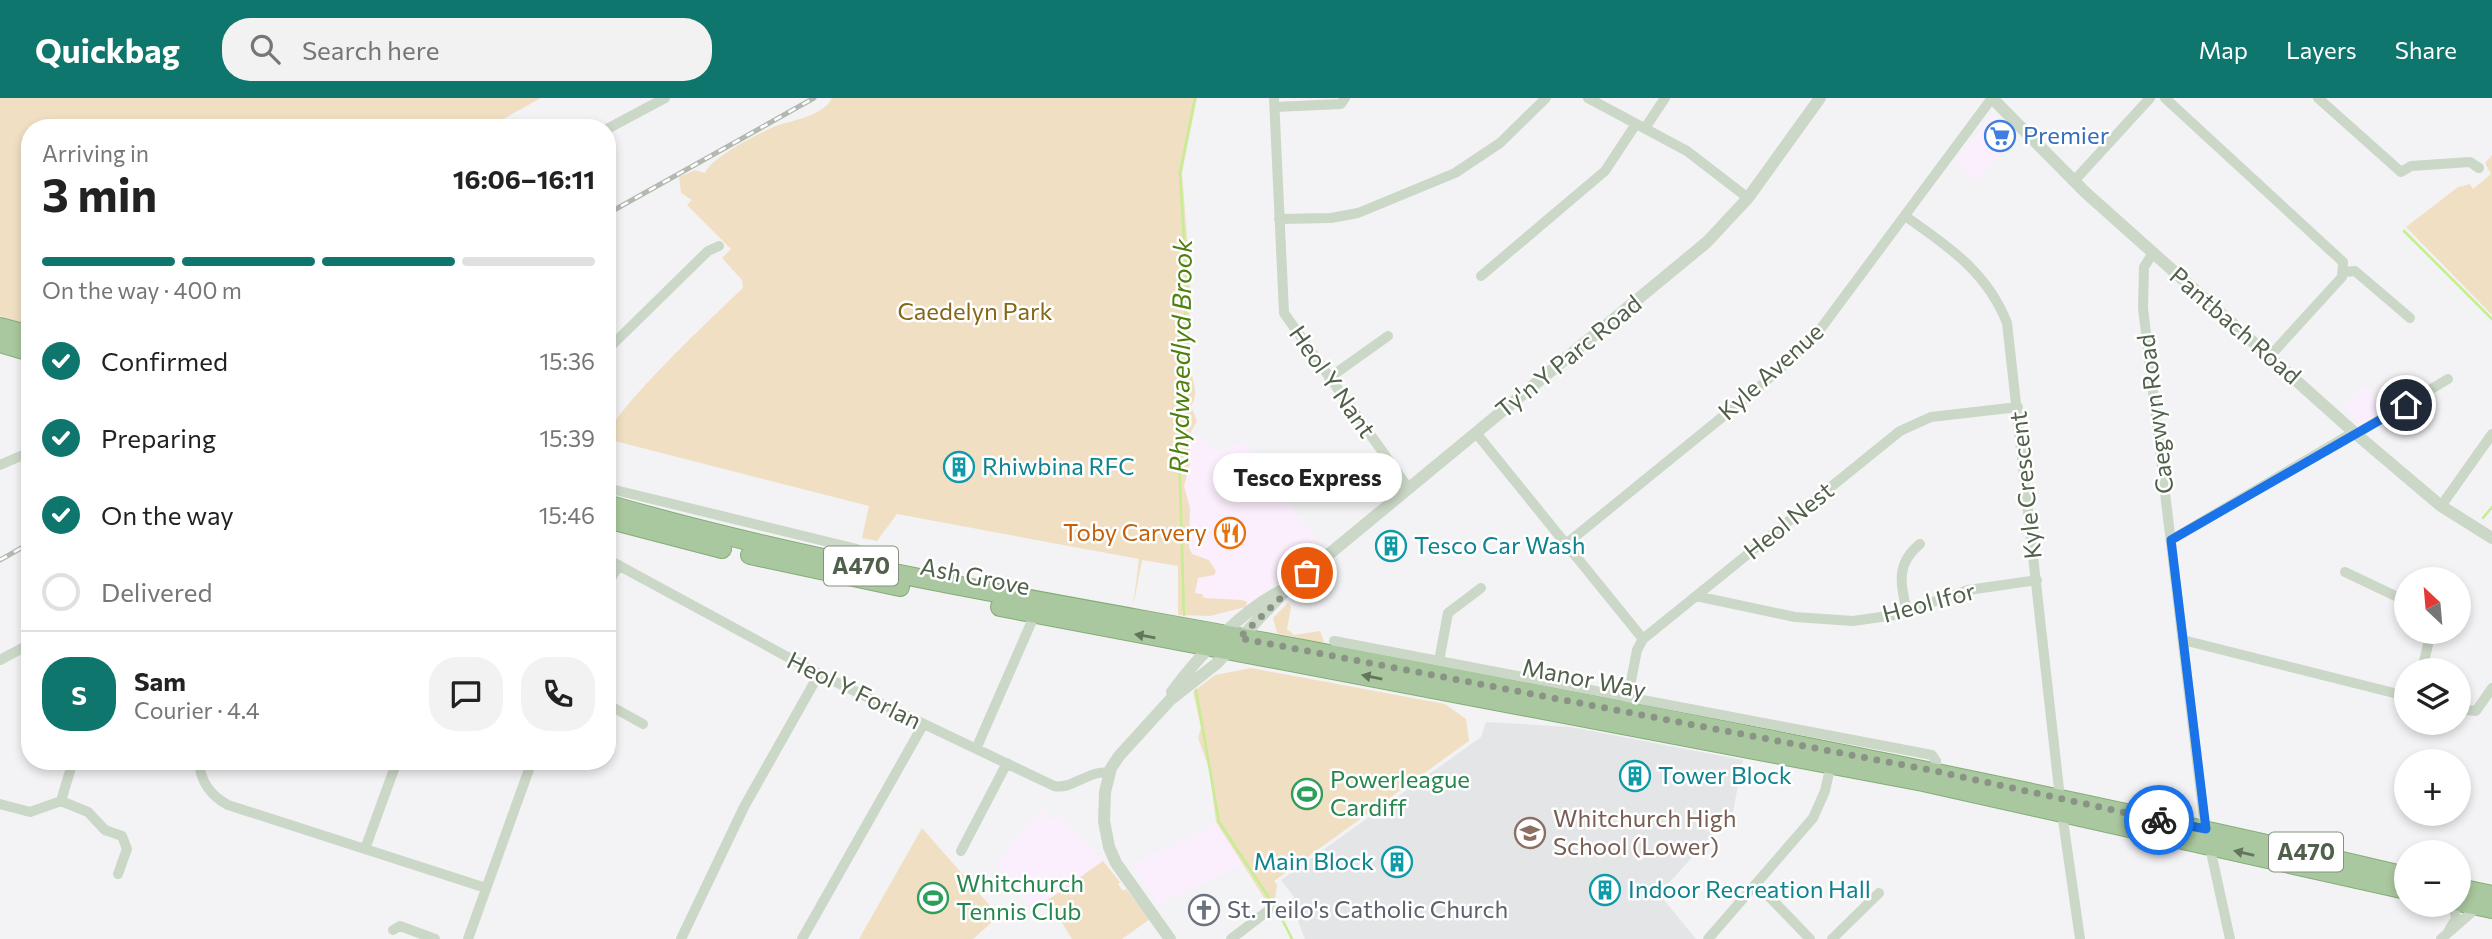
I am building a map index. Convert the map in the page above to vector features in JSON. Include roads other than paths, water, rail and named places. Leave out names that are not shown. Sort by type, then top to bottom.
[{"type":"highway","points":[[0,327],[21,333]]},
{"type":"highway","points":[[0,343],[21,349]]},
{"type":"highway","name":"Ash Grove","points":[[616,506],[753,544],[1226,643]]},
{"type":"highway","name":"Ash Grove","points":[[616,521],[790,565],[1035,614],[1226,643]]},
{"type":"highway","name":"Manor Way","points":[[1226,643],[1626,705],[1935,771],[2210,847],[2394,887]]},
{"type":"highway","name":"Manor Way","points":[[1226,643],[1831,764],[2206,829],[2394,873]]},
{"type":"highway","points":[[2471,895],[2488,904]]},
{"type":"street","points":[[616,124],[665,98]]},
{"type":"street","points":[[1275,102],[1327,101],[1341,104],[1345,98]]},
{"type":"street","points":[[1279,219],[1358,213],[1455,173],[1500,144],[1546,98]]},
{"type":"street","points":[[1588,98],[1687,151],[1748,198]]},
{"type":"street","points":[[1481,276],[1605,171],[1665,98]]},
{"type":"street","name":"Ty'n Y Parc Road","points":[[1109,773],[1119,756],[1170,700],[1178,696],[1272,595],[1288,588],[1684,263],[1748,198],[1820,98]]},
{"type":"street","name":"Pantbach Road","points":[[1992,98],[2074,181],[2355,433],[2441,506],[2492,538]]},
{"type":"street","name":"Kyle Avenue","points":[[1566,544],[1813,340],[1992,98]]},
{"type":"street","points":[[2074,181],[2150,98]]},
{"type":"street","points":[[2165,98],[2340,258],[2344,271]]},
{"type":"street","points":[[2318,98],[2401,172],[2412,166],[2470,162],[2479,167]]},
{"type":"street","name":"Heol Y Nant","points":[[1275,102],[1284,313],[1409,489]]},
{"type":"street","name":"Kyle Crescent","points":[[1905,216],[1968,262],[1994,293],[2007,323],[2061,805],[2080,939]]},
{"type":"street","points":[[616,340],[708,251],[719,246]]},
{"type":"street","name":"Caegwyn Road","points":[[2153,253],[2144,267],[2142,290],[2206,829],[2230,939]]},
{"type":"street","points":[[2270,356],[2344,271],[2356,271],[2410,318]]},
{"type":"street","points":[[1329,378],[1388,336]]},
{"type":"street","points":[[2171,540],[2448,379]]},
{"type":"street","name":"Heol Nest","points":[[1643,639],[1910,425],[1931,417],[2018,407]]},
{"type":"street","points":[[1476,433],[1643,639],[1637,650],[1626,705]]},
{"type":"street","points":[[2441,506],[2492,434]]},
{"type":"street","points":[[0,465],[21,456]]},
{"type":"street","points":[[616,490],[857,549],[864,553],[864,567]]},
{"type":"street","points":[[1907,611],[1900,570],[1904,560],[1920,544]]},
{"type":"street","name":"Heol Y Forlan","points":[[616,564],[819,674],[1059,787],[1096,772],[1109,773]]},
{"type":"street","points":[[616,570],[619,565]]},
{"type":"street","points":[[2345,572],[2394,595]]},
{"type":"street","name":"Heol Ifor","points":[[1696,596],[1815,620],[1853,621],[1907,611],[1968,590],[2037,580]]},
{"type":"street","points":[[1439,661],[1448,613],[1481,588]]},
{"type":"street","points":[[976,750],[1035,614]]},
{"type":"street","points":[[2183,640],[2394,693]]},
{"type":"street","name":"Manor Way","points":[[1334,641],[1439,661],[1626,705]]},
{"type":"street","points":[[0,660],[21,649]]},
{"type":"street","points":[[681,939],[744,807],[819,674]]},
{"type":"street","points":[[2471,710],[2476,711],[2492,688]]},
{"type":"street","points":[[616,710],[643,724]]},
{"type":"street","points":[[802,939],[923,725]]},
{"type":"street","points":[[961,850],[1006,764]]},
{"type":"street","points":[[1708,939],[1813,818],[1823,798],[1831,764]]},
{"type":"street","points":[[61,801],[70,770]]},
{"type":"street","points":[[201,770],[204,782],[222,802],[486,888]]},
{"type":"street","points":[[365,849],[394,770]]},
{"type":"street","points":[[468,939],[528,770]]},
{"type":"street","points":[[1109,773],[1104,803],[1109,847],[1116,863],[1170,939]]},
{"type":"street","points":[[0,804],[30,812],[61,801],[88,812],[105,830],[122,836],[127,849],[118,874]]},
{"type":"street","points":[[1756,884],[1810,939]]},
{"type":"street","points":[[1832,939],[1879,893]]},
{"type":"street","points":[[2444,936],[2488,904]]},
{"type":"street","points":[[1231,939],[1269,911]]},
{"type":"street","points":[[2444,936],[2456,917]]},
{"type":"street","points":[[393,930],[400,926],[435,939]]},
{"type":"waterway","name":"Rhydwaedlyd Brook","points":[[1184,615],[1178,419],[1187,289],[1180,173],[1195,98]]},
{"type":"waterway","points":[[2404,231],[2492,319]]},
{"type":"waterway","points":[[2483,518],[2492,507]]},
{"type":"waterway","points":[[1196,690],[1219,822],[1279,913],[1292,939]]},
{"type":"railway","points":[[616,209],[814,98]]},
{"type":"railway","points":[[0,560],[21,548]]},
{"type":"place","name":"Premier","points":[[2000,136]]},
{"type":"place","name":"Rhiwbina RFC","points":[[959,467]]},
{"type":"place","name":"Toby Carvery","points":[[1230,533]]},
{"type":"place","name":"Tesco Car Wash","points":[[1391,546]]},
{"type":"place","name":"Tesco Express","points":[[1307,573]]},
{"type":"place","name":"Tower Block","points":[[1635,776]]},
{"type":"place","name":"Powerleague Cardiff","points":[[1307,794]]},
{"type":"place","name":"Whitchurch High School (Lower)","points":[[1530,833]]},
{"type":"place","name":"Main Block","points":[[1397,862]]},
{"type":"place","name":"Indoor Recreation Hall","points":[[1605,890]]},
{"type":"place","name":"Whitchurch Tennis Club","points":[[933,898]]},
{"type":"place","name":"St. Teilo's Catholic Church","points":[[1204,910]]},
{"type":"park label","name":"Caedelyn Park","points":[[975,312]]}]
